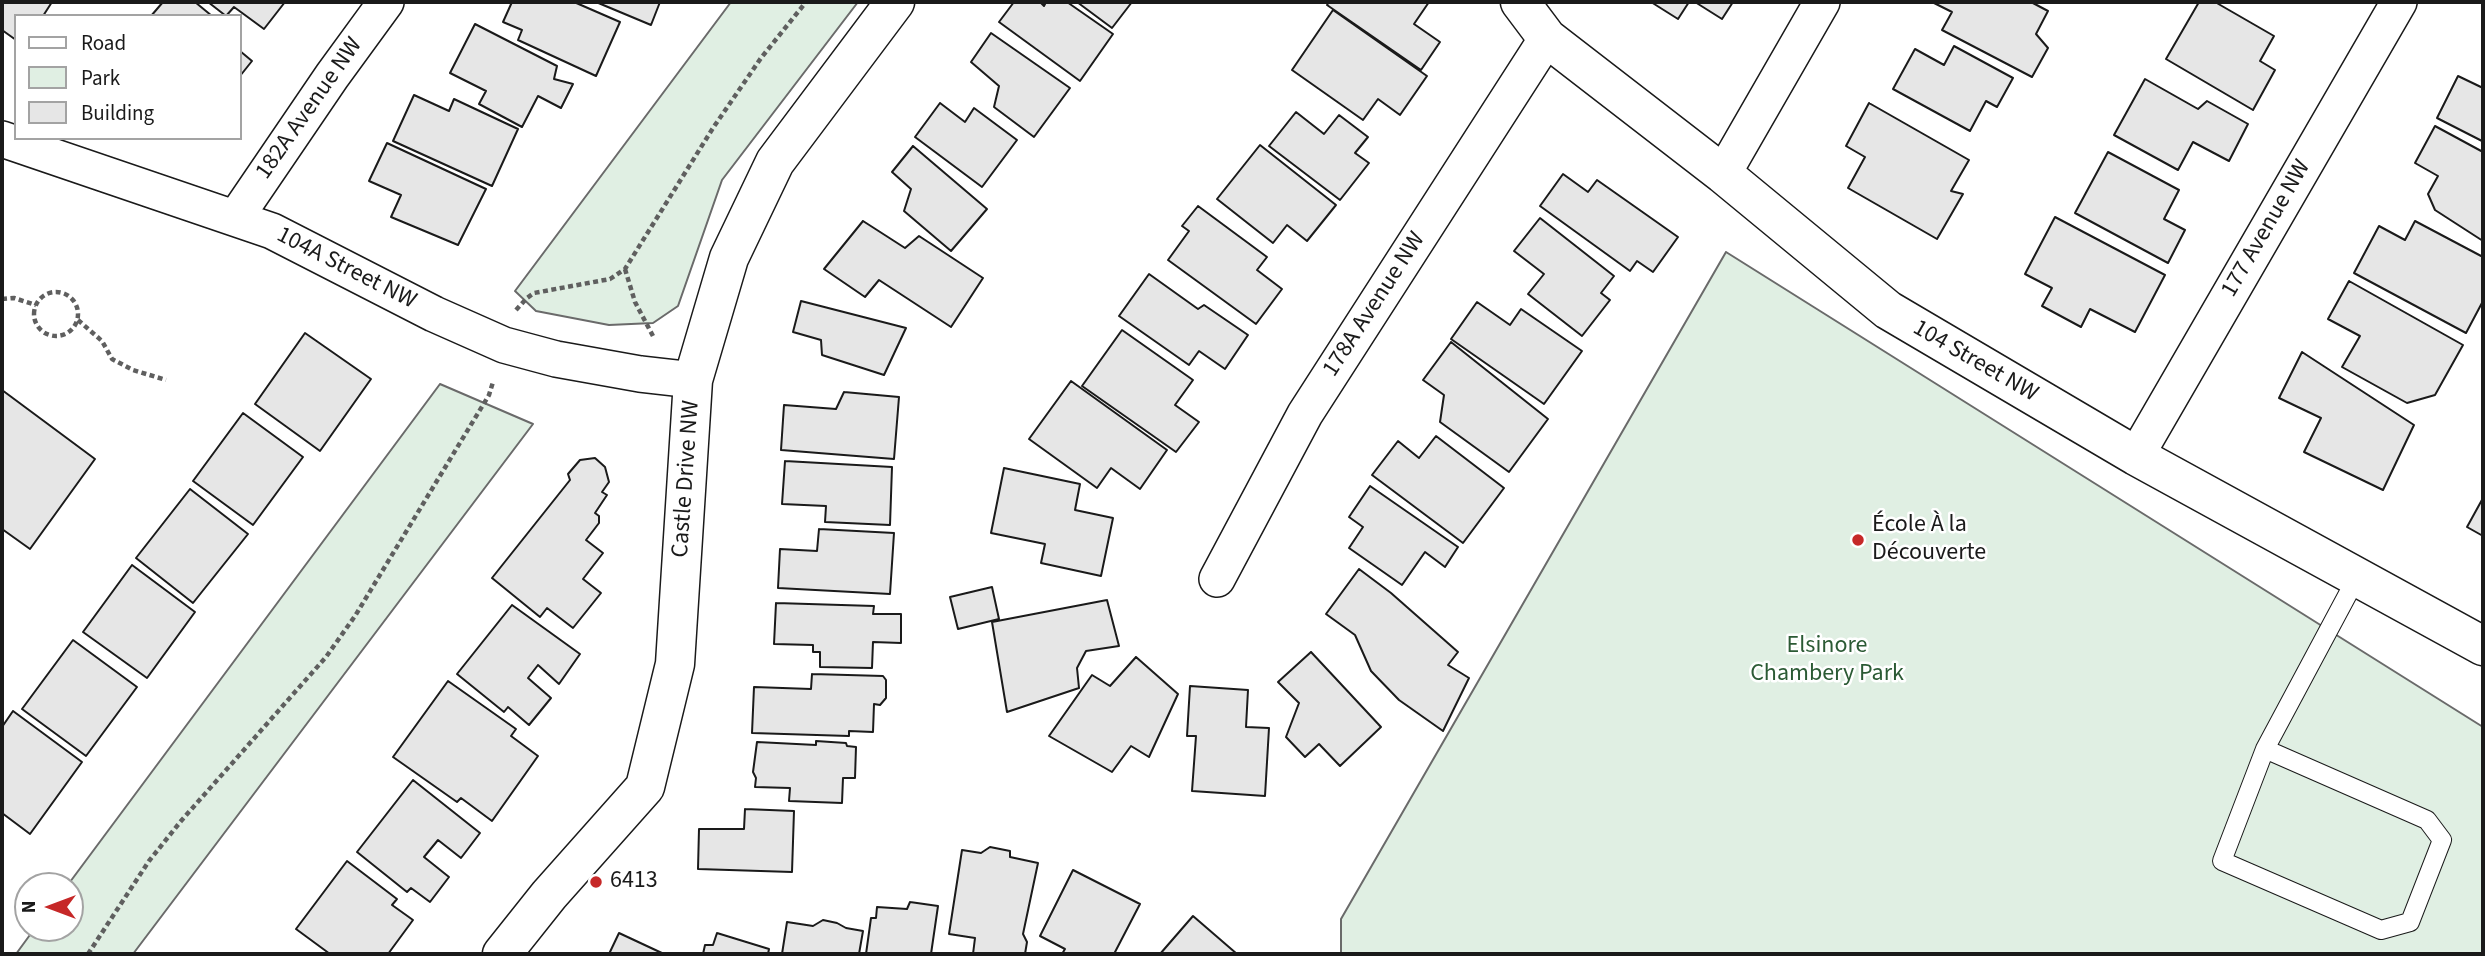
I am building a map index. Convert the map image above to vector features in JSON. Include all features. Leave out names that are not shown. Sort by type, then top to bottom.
[{"type":"street","name":"182A Avenue NW","points":[[236,217],[332,75],[386,2]]},
{"type":"street","name":"Castle Drive NW","points":[[502,954],[549,895],[645,787],[675,664],[693,380],[729,258],[775,162],[895,2]]},
{"type":"street","name":"104 Street NW","points":[[1520,2],[1547,38],[1723,174],[1888,310],[2136,456],[2483,646]]},
{"type":"street","points":[[1723,174],[1822,2]]},
{"type":"street","name":"177 Avenue NW","points":[[2136,456],[2399,2]]},
{"type":"street","name":"178A Avenue NW","points":[[1217,579],[1306,414],[1547,38]]},
{"type":"street","name":"104A Street NW","points":[[2,139],[272,231],[434,314],[504,345],[556,359],[693,380]]},
{"type":"lane","points":[[2265,749],[2427,820],[2442,839],[2410,922],[2381,930],[2222,861],[2265,749],[2357,577]]},
{"type":"path","points":[[88,954],[149,861],[326,657],[355,616],[489,395],[517,309],[534,293],[610,279],[625,269],[713,128],[754,68],[806,2]]},
{"type":"path","points":[[625,269],[635,302],[652,336],[693,380]]},
{"type":"path","points":[[53,292],[67,294],[77,305],[78,320],[70,332],[57,336],[49,335],[37,327],[34,313],[36,305],[39,299],[53,292]]},
{"type":"path","points":[[2,299],[14,298],[36,305]]},
{"type":"path","points":[[78,320],[102,341],[113,359],[133,370],[166,380]]},
{"type":"green space","points":[[731,2],[858,2],[722,180],[678,306],[653,323],[609,325],[536,311],[515,291]]},
{"type":"green space","name":"Elsinore Chambery Park","points":[[1726,252],[2483,727],[2483,954],[1341,954],[1341,919]]},
{"type":"green space","points":[[440,384],[533,424],[133,954],[16,954],[25,942],[84,942],[84,872],[77,872]]},
{"type":"building","points":[[2,2],[52,2],[44,14],[14,14],[14,39],[2,30]]},
{"type":"building","points":[[163,2],[195,2],[210,14],[153,14]]},
{"type":"building","points":[[208,2],[285,2],[264,29],[234,7],[228,14],[223,14]]},
{"type":"building","points":[[512,2],[574,2],[620,22],[596,76],[518,40],[522,30],[503,22]]},
{"type":"building","points":[[596,2],[660,2],[651,25]]},
{"type":"building","points":[[1014,2],[1040,2],[1044,6],[1046,2],[1067,2],[1113,34],[1080,81],[999,22]]},
{"type":"building","points":[[1077,2],[1132,2],[1112,28]]},
{"type":"building","points":[[1329,2],[1429,2],[1414,24],[1440,42],[1421,70],[1327,5]]},
{"type":"building","points":[[1651,2],[1689,2],[1678,19]]},
{"type":"building","points":[[1695,2],[1733,2],[1722,19]]},
{"type":"building","points":[[1932,2],[2031,2],[2048,11],[2036,34],[2048,48],[2032,77],[1942,30],[1952,12]]},
{"type":"building","points":[[2199,2],[2215,2],[2274,36],[2260,61],[2275,70],[2253,110],[2166,59]]},
{"type":"building","points":[[1333,10],[1427,76],[1400,115],[1378,99],[1363,120],[1292,70]]},
{"type":"building","points":[[475,24],[557,66],[554,79],[573,84],[561,108],[538,96],[522,127],[479,104],[486,91],[450,73]]},
{"type":"building","points":[[991,33],[1070,88],[1034,137],[994,107],[999,86],[971,62]]},
{"type":"building","points":[[1954,46],[2013,78],[1997,107],[1986,101],[1970,131],[1893,89],[1915,49],[1944,65]]},
{"type":"building","points":[[242,53],[252,61],[242,74]]},
{"type":"building","points":[[2458,76],[2483,88],[2482,141],[2437,118]]},
{"type":"building","points":[[2145,79],[2198,109],[2207,101],[2248,124],[2229,161],[2193,142],[2178,170],[2114,135]]},
{"type":"building","points":[[414,95],[449,111],[454,99],[518,129],[492,186],[393,141]]},
{"type":"building","points":[[940,103],[965,122],[974,108],[1017,140],[982,187],[915,137]]},
{"type":"building","points":[[1869,103],[1969,160],[1951,191],[1963,194],[1937,239],[1848,188],[1865,157],[1846,146]]},
{"type":"building","points":[[1296,112],[1324,134],[1339,115],[1368,137],[1355,153],[1369,163],[1340,200],[1269,146]]},
{"type":"building","points":[[2435,126],[2483,152],[2483,241],[2435,210],[2428,194],[2438,176],[2415,163]]},
{"type":"building","points":[[387,143],[486,189],[458,245],[391,217],[401,195],[369,181]]},
{"type":"building","points":[[1260,145],[1336,205],[1307,241],[1287,225],[1273,243],[1217,199]]},
{"type":"building","points":[[913,146],[987,209],[951,251],[904,211],[911,189],[892,172]]},
{"type":"building","points":[[2108,152],[2179,190],[2164,219],[2185,230],[2168,263],[2075,213]]},
{"type":"building","points":[[1563,174],[1588,192],[1597,180],[1678,237],[1653,272],[1637,261],[1630,271],[1540,206]]},
{"type":"building","points":[[1198,206],[1267,257],[1257,270],[1282,289],[1256,324],[1168,260],[1189,231],[1182,226]]},
{"type":"building","points":[[2055,217],[2165,275],[2135,332],[2090,309],[2081,327],[2042,306],[2052,288],[2025,274]]},
{"type":"building","points":[[1540,218],[1614,276],[1601,293],[1610,300],[1582,336],[1528,294],[1544,274],[1514,251]]},
{"type":"building","points":[[863,221],[905,248],[919,236],[983,278],[951,327],[879,280],[865,297],[824,269]]},
{"type":"building","points":[[2415,221],[2483,257],[2483,301],[2466,333],[2354,273],[2379,226],[2405,240]]},
{"type":"building","points":[[1149,274],[1198,309],[1204,305],[1248,335],[1225,369],[1199,351],[1189,365],[1119,316]]},
{"type":"building","points":[[2349,281],[2463,345],[2435,395],[2407,403],[2342,367],[2360,336],[2328,319]]},
{"type":"building","points":[[801,301],[906,328],[884,375],[822,355],[821,340],[793,332]]},
{"type":"building","points":[[1477,302],[1510,325],[1521,309],[1582,351],[1544,404],[1451,339]]},
{"type":"building","points":[[1122,330],[1193,380],[1175,405],[1199,422],[1176,452],[1082,386]]},
{"type":"building","points":[[305,333],[371,379],[320,451],[255,404]]},
{"type":"building","points":[[1451,342],[1548,419],[1509,472],[1440,422],[1444,395],[1423,380]]},
{"type":"building","points":[[2302,352],[2414,425],[2383,490],[2304,452],[2321,418],[2279,398]]},
{"type":"building","points":[[1071,381],[1167,450],[1140,489],[1111,468],[1097,488],[1029,439]]},
{"type":"building","points":[[2,390],[95,459],[30,549],[2,529]]},
{"type":"building","points":[[844,392],[899,397],[894,459],[781,450],[784,405],[836,409]]},
{"type":"building","points":[[243,413],[303,457],[253,525],[193,481]]},
{"type":"building","points":[[1436,436],[1504,488],[1463,543],[1372,475],[1398,441],[1419,458]]},
{"type":"building","points":[[595,458],[605,467],[609,482],[602,492],[607,495],[595,513],[599,516],[599,523],[586,540],[603,553],[583,579],[601,593],[573,628],[547,608],[540,617],[492,578],[570,480],[568,474],[580,460]]},
{"type":"building","points":[[785,461],[892,467],[890,525],[825,522],[826,506],[782,504]]},
{"type":"building","points":[[1004,468],[1080,484],[1075,510],[1113,518],[1101,576],[1041,563],[1045,544],[991,533]]},
{"type":"building","points":[[1370,486],[1458,547],[1445,567],[1425,552],[1402,585],[1349,548],[1363,527],[1349,517]]},
{"type":"building","points":[[190,489],[248,534],[193,603],[136,558]]},
{"type":"building","points":[[2483,498],[2483,536],[2467,527]]},
{"type":"building","points":[[819,529],[894,533],[890,594],[778,588],[780,549],[817,551]]},
{"type":"building","points":[[132,565],[195,612],[147,678],[83,632]]},
{"type":"building","points":[[1359,569],[1391,593],[1458,652],[1448,665],[1469,678],[1443,731],[1399,700],[1371,671],[1355,635],[1326,614]]},
{"type":"building","points":[[992,587],[999,619],[958,629],[950,597]]},
{"type":"building","points":[[1107,600],[1119,646],[1086,651],[1077,668],[1079,688],[1007,712],[992,622]]},
{"type":"building","points":[[776,603],[874,606],[873,614],[901,614],[901,643],[873,642],[872,668],[820,667],[820,652],[813,652],[813,645],[774,644]]},
{"type":"building","points":[[512,605],[580,654],[559,684],[538,665],[528,678],[551,698],[529,725],[508,707],[504,712],[457,674]]},
{"type":"building","points":[[73,640],[137,687],[86,756],[22,709]]},
{"type":"building","points":[[1311,652],[1381,727],[1340,766],[1319,744],[1305,757],[1286,737],[1299,703],[1278,682]]},
{"type":"building","points":[[1136,657],[1178,694],[1149,757],[1131,746],[1112,772],[1049,736],[1092,675],[1110,686]]},
{"type":"building","points":[[812,674],[883,676],[886,680],[886,698],[880,705],[874,704],[873,732],[849,731],[849,736],[752,733],[754,687],[811,689]]},
{"type":"building","points":[[448,681],[516,729],[511,736],[538,756],[492,821],[461,798],[457,802],[393,757]]},
{"type":"building","points":[[1190,686],[1248,690],[1246,727],[1269,728],[1265,796],[1192,791],[1196,736],[1187,736]]},
{"type":"building","points":[[13,711],[82,762],[30,834],[2,813],[2,727]]},
{"type":"building","points":[[816,741],[846,743],[847,746],[856,747],[855,778],[843,778],[842,803],[789,801],[790,788],[755,787],[756,778],[753,772],[757,742],[816,745]]},
{"type":"building","points":[[413,780],[480,833],[461,858],[438,840],[424,857],[449,877],[430,902],[411,888],[407,892],[357,852]]},
{"type":"building","points":[[745,809],[794,811],[792,872],[698,869],[699,829],[744,829]]},
{"type":"building","points":[[990,847],[1010,851],[1010,857],[1038,863],[1023,934],[1027,942],[1025,954],[973,954],[975,938],[949,934],[962,850],[981,853]]},
{"type":"building","points":[[347,861],[397,899],[392,905],[413,920],[388,954],[330,954],[296,929]]},
{"type":"building","points":[[1073,870],[1140,904],[1114,954],[1062,954],[1065,949],[1040,936]]},
{"type":"building","points":[[910,902],[938,906],[931,954],[866,954],[871,918],[876,918],[877,907],[907,909]]},
{"type":"building","points":[[1193,916],[1237,954],[1160,954]]},
{"type":"building","points":[[823,920],[863,931],[859,954],[782,954],[787,922],[813,926]]},
{"type":"building","points":[[619,933],[664,954],[609,954]]},
{"type":"building","points":[[717,933],[769,949],[768,954],[703,954],[705,945],[713,945]]},
{"type":"place","name":"École À la Découverte","points":[[1858,540]]},
{"type":"place","name":"6413","points":[[596,882]]}]
